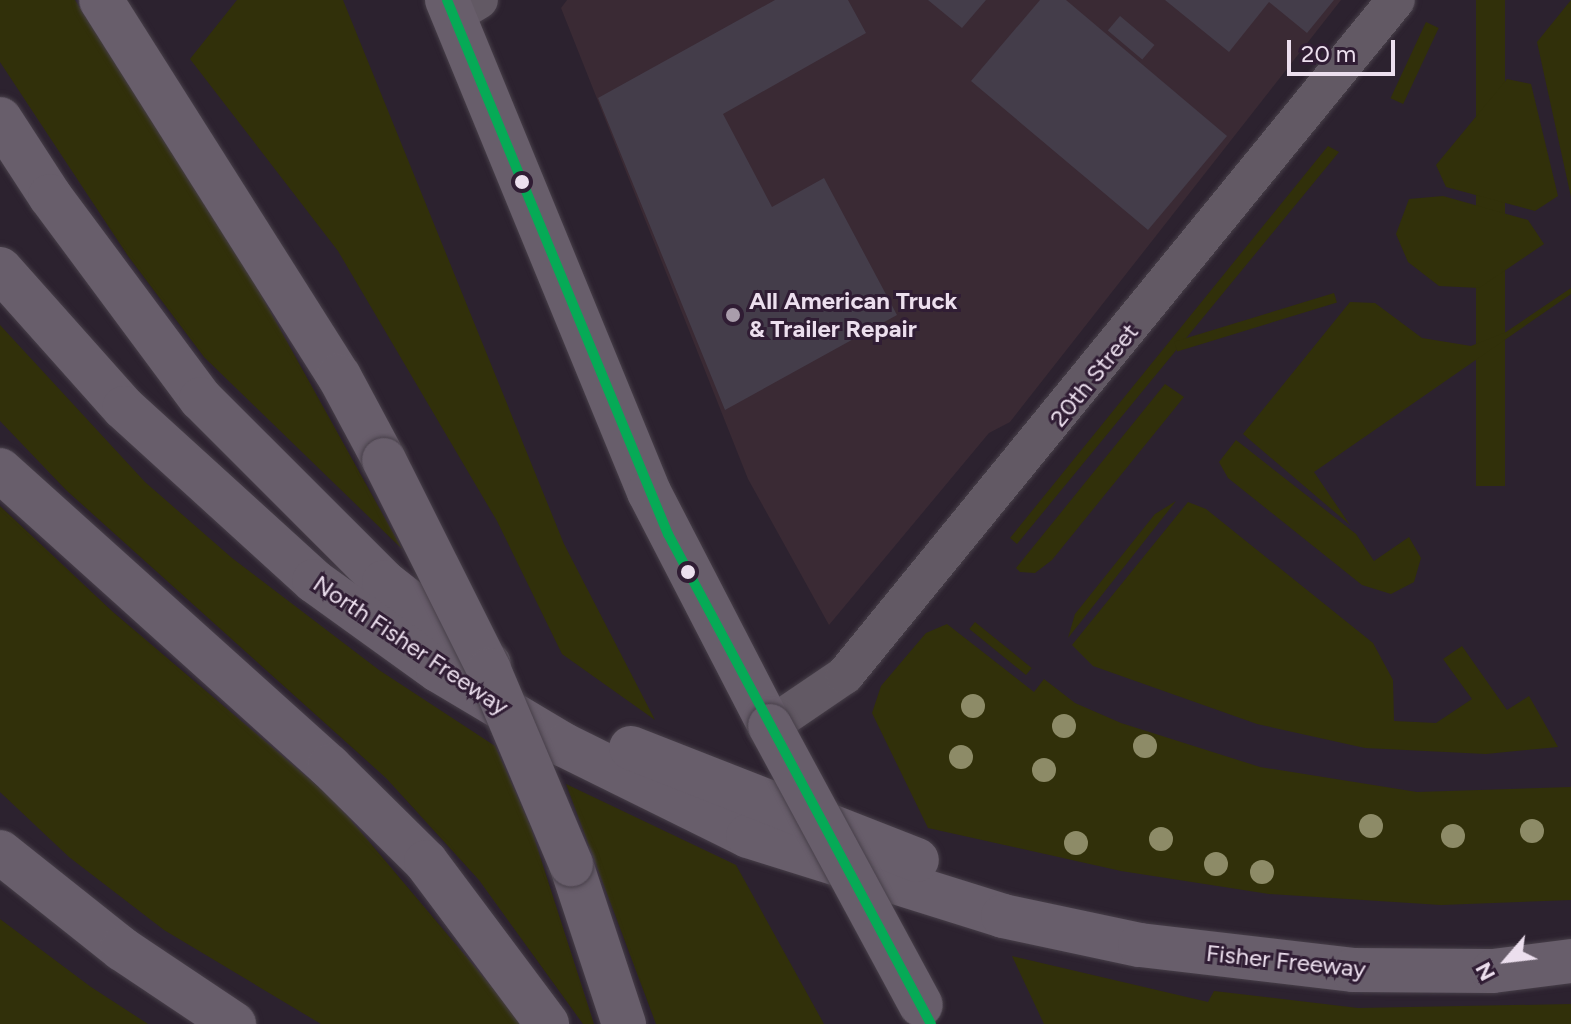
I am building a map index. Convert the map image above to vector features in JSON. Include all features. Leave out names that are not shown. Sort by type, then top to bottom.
[{"type":"main road","points":[[101,0],[339,376],[384,460],[489,670],[571,864],[624,1024]]},
{"type":"main road","points":[[460,5],[649,492],[738,666],[926,1015]]},
{"type":"main road","points":[[0,119],[50,196],[201,399],[384,582],[499,672],[641,754],[929,864],[1003,916]]},
{"type":"main road","name":"North Fisher Freeway","points":[[0,269],[124,408],[202,485],[314,581],[438,670],[564,745],[748,836],[1003,916]]},
{"type":"main road","points":[[0,470],[329,766],[426,862],[547,1024]]},
{"type":"main road","points":[[0,852],[122,949],[234,1024]]},
{"type":"main road","name":"Fisher Freeway","points":[[1003,916],[1140,945],[1353,970],[1493,971],[1571,961]]},
{"type":"street","name":"20th Street","points":[[770,726],[830,689],[864,652],[1396,0]]},
{"type":"shaded area","points":[[0,0],[75,0],[255,284],[402,549],[204,357],[128,256],[0,62]]},
{"type":"shaded area","points":[[237,0],[343,0],[564,544],[655,720],[562,654],[497,521],[338,251],[190,59]]},
{"type":"shaded area","points":[[567,0],[1341,0],[1010,422],[989,433],[829,625],[748,479],[561,8]]},
{"type":"shaded area","points":[[1476,0],[1505,0],[1505,486],[1476,486]]},
{"type":"shaded area","points":[[1571,0],[1571,197],[1537,42]]},
{"type":"shaded area","points":[[1426,22],[1439,28],[1403,104],[1391,98]]},
{"type":"shaded area","points":[[1507,79],[1531,84],[1558,196],[1535,211],[1446,187],[1436,165]]},
{"type":"shaded area","points":[[1328,146],[1339,152],[1017,544],[1010,538]]},
{"type":"shaded area","points":[[1443,196],[1528,220],[1544,244],[1479,288],[1439,286],[1408,262],[1396,234],[1409,199]]},
{"type":"shaded area","points":[[1571,288],[1571,294],[1314,472],[1350,525],[1243,434],[1350,302],[1375,303],[1422,338],[1471,346],[1506,332]]},
{"type":"shaded area","points":[[1334,293],[1337,303],[1177,351],[1174,342]]},
{"type":"shaded area","points":[[0,325],[145,482],[232,558],[379,670],[495,746],[530,825],[594,1024],[583,1024],[479,880],[386,778],[66,490],[0,421]]},
{"type":"shaded area","points":[[1165,384],[1184,397],[1052,560],[1035,573],[1020,572],[1016,568]]},
{"type":"shaded area","points":[[1236,440],[1356,534],[1374,561],[1409,537],[1421,558],[1414,582],[1391,594],[1362,585],[1228,478],[1219,462]]},
{"type":"shaded area","points":[[1176,501],[1068,638],[1075,614],[1155,514]]},
{"type":"shaded area","points":[[1188,502],[1206,509],[1373,643],[1393,680],[1394,721],[1436,723],[1472,699],[1443,659],[1462,646],[1507,710],[1529,696],[1558,747],[1486,754],[1365,748],[1257,724],[1093,666],[1072,645]]},
{"type":"shaded area","points":[[0,506],[113,612],[333,799],[523,1024],[321,1024],[164,930],[69,857],[0,792]]},
{"type":"shaded area","points":[[975,622],[1032,668],[1026,675],[969,629]]},
{"type":"shaded area","points":[[947,624],[1034,692],[1044,679],[1075,703],[1121,723],[1260,767],[1417,792],[1571,787],[1571,900],[1441,905],[1269,894],[1121,871],[928,828],[872,713],[881,686],[926,633]]},
{"type":"shaded area","points":[[566,784],[736,865],[824,1024],[656,1024]]},
{"type":"shaded area","points":[[0,919],[91,987],[148,1024],[0,1024]]},
{"type":"shaded area","points":[[1012,956],[1208,1002],[1214,991],[1358,1008],[1571,1004],[1571,1024],[1044,1024]]},
{"type":"building","points":[[775,0],[848,0],[866,33],[723,114],[772,207],[824,178],[897,315],[725,410],[598,98]]},
{"type":"building","points":[[928,0],[986,0],[962,28]]},
{"type":"building","points":[[1040,0],[1066,0],[1227,136],[1148,230],[971,81]]},
{"type":"building","points":[[1165,0],[1334,0],[1307,33],[1269,2],[1229,52]]},
{"type":"building","points":[[1120,16],[1154,45],[1142,59],[1108,31]]},
{"type":"transit line","points":[[447,0],[668,534],[931,1024]]},
{"type":"place","name":"All American Truck & Trailer Repair","points":[[733,315]]}]
